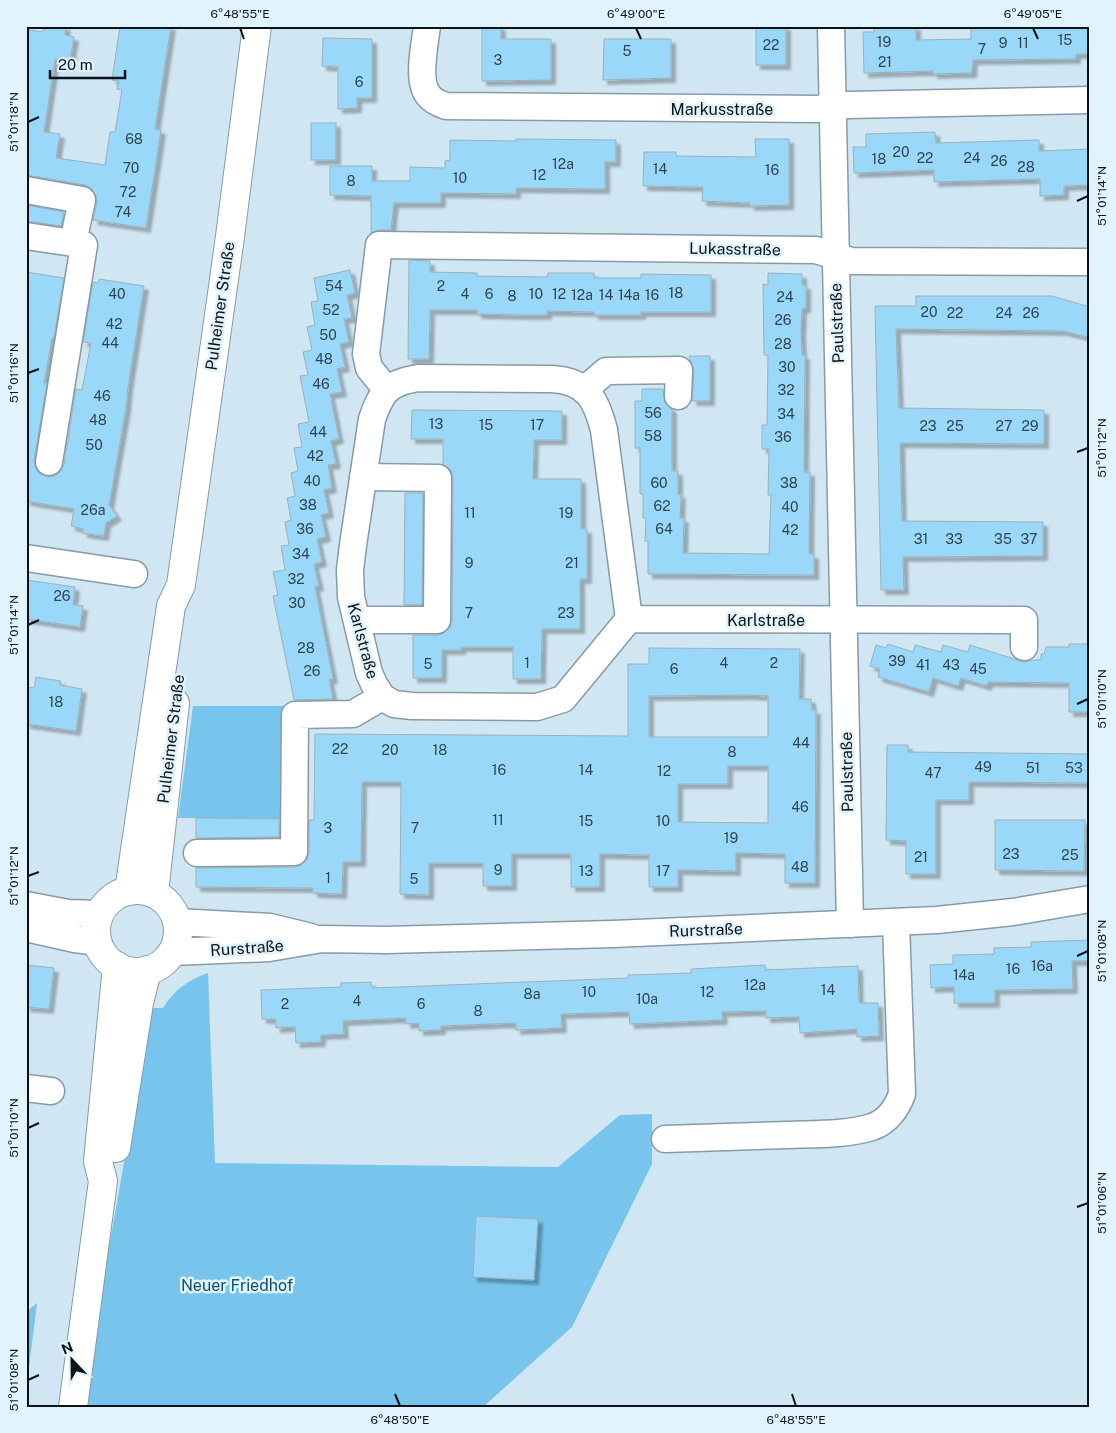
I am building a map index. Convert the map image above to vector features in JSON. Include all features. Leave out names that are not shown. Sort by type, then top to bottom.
[{"type":"main road","name":"Pulheimer Straße","points":[[141,892],[187,604],[181,585],[229,244],[257,26]]},
{"type":"main road","points":[[141,892],[165,900],[173,910],[177,922],[178,938],[172,952],[162,964],[147,970],[132,971],[117,966],[105,956],[98,942],[96,928],[100,914],[116,895],[141,892]]},
{"type":"main road","points":[[73,1407],[103,1181],[98,1162],[117,966]]},
{"type":"main road","points":[[103,1181],[114,1162],[139,1003],[147,970]]},
{"type":"street","name":"Markusstraße","points":[[427,26],[423,60],[424,87],[428,96],[437,103],[446,106],[817,109],[848,105],[1090,100]]},
{"type":"street","name":"Paulstraße","points":[[830,26],[850,924]]},
{"type":"street","points":[[26,190],[82,200],[73,243]]},
{"type":"street","points":[[26,236],[84,245],[49,462]]},
{"type":"street","name":"Lukasstraße","points":[[387,390],[369,368],[366,354],[379,245],[816,250],[851,261],[1090,262]]},
{"type":"street","points":[[584,390],[606,371],[679,370],[678,396]]},
{"type":"street","points":[[387,390],[401,381],[418,378],[552,379],[574,383],[584,390],[593,399],[599,410],[604,430],[629,619]]},
{"type":"street","name":"Karlstraße","points":[[387,390],[379,399],[372,420],[350,570],[351,597],[369,673],[382,697],[394,704],[537,708],[553,703],[563,699],[629,619],[844,620]]},
{"type":"street","points":[[357,620],[437,620],[438,478],[363,477]]},
{"type":"street","points":[[26,558],[134,574]]},
{"type":"street","points":[[844,620],[1024,620],[1024,647]]},
{"type":"street","points":[[197,853],[294,852],[294,715],[353,714],[382,697]]},
{"type":"street","name":"Rurstraße","points":[[172,952],[269,948],[322,939],[386,940],[613,934],[896,922],[973,917],[1090,899]]},
{"type":"street","points":[[26,905],[68,913],[100,914]]},
{"type":"street","name":"Rurstraße","points":[[177,922],[270,927],[322,939]]},
{"type":"street","points":[[665,1139],[851,1131],[873,1126],[887,1118],[897,1106],[902,1094],[896,922]]},
{"type":"street","points":[[26,928],[98,942]]},
{"type":"green space","points":[[193,706],[286,706],[286,819],[178,818]]},
{"type":"green space","name":"Neuer Friedhof","points":[[208,973],[215,1163],[558,1167],[620,1115],[652,1114],[652,1164],[572,1327],[483,1407],[88,1407],[103,1281],[124,1163],[145,1008],[163,1008],[182,986]]},
{"type":"green space","points":[[37,1303],[26,1391],[26,1312]]},
{"type":"building","points":[[44,26],[66,26],[65,35],[74,37],[70,61],[55,59],[44,132],[60,134],[56,158],[105,165],[110,132],[115,132],[122,90],[117,89],[119,81],[112,80],[120,26],[171,26],[155,129],[161,130],[146,228],[93,220],[97,203],[96,196],[92,189],[85,185],[26,175],[26,45],[29,30],[43,32]]},
{"type":"building","points":[[482,26],[501,26],[501,39],[551,39],[551,80],[482,81]]},
{"type":"building","points":[[756,26],[786,26],[786,65],[756,65]]},
{"type":"building","points":[[874,26],[916,26],[916,40],[971,39],[971,26],[1090,26],[1090,54],[1076,54],[1076,59],[973,60],[972,73],[933,74],[933,71],[864,73],[863,32],[874,32]]},
{"type":"building","points":[[323,38],[372,39],[372,98],[357,98],[357,108],[338,109],[338,67],[322,66]]},
{"type":"building","points":[[604,39],[671,39],[671,78],[603,80]]},
{"type":"building","points":[[311,123],[336,123],[336,160],[311,160]]},
{"type":"building","points":[[935,132],[936,143],[1039,140],[1039,151],[1090,149],[1090,185],[1064,186],[1064,195],[1040,196],[1040,179],[934,182],[934,170],[854,173],[853,147],[866,147],[866,134]]},
{"type":"building","points":[[516,139],[616,140],[616,162],[605,162],[605,189],[516,188],[516,194],[441,193],[441,203],[394,203],[391,230],[379,230],[371,233],[371,196],[330,195],[330,166],[372,166],[372,181],[410,181],[410,167],[445,168],[445,161],[450,160],[450,140],[516,141]]},
{"type":"building","points":[[755,139],[789,139],[789,205],[750,206],[750,203],[702,201],[703,187],[643,186],[644,152],[676,152],[676,156],[756,157]]},
{"type":"building","points":[[26,205],[64,212],[61,226],[26,221]]},
{"type":"building","points":[[409,260],[430,261],[430,272],[477,273],[477,276],[547,277],[548,273],[594,273],[594,278],[641,278],[641,274],[711,275],[711,312],[641,312],[641,315],[594,315],[594,312],[547,311],[547,315],[524,315],[477,314],[477,310],[430,310],[429,359],[408,359]]},
{"type":"building","points":[[350,270],[355,293],[347,295],[352,318],[344,319],[349,342],[340,344],[345,367],[337,369],[342,392],[330,394],[339,439],[331,441],[336,464],[328,465],[332,488],[324,490],[329,513],[321,515],[326,537],[317,539],[322,562],[314,564],[319,586],[315,587],[333,679],[329,680],[333,699],[294,700],[273,596],[278,595],[273,572],[285,570],[281,546],[289,545],[285,522],[291,520],[287,498],[295,496],[291,473],[298,471],[294,448],[302,447],[298,424],[309,422],[300,376],[308,375],[303,352],[312,350],[307,327],[315,325],[311,302],[318,301],[314,278]]},
{"type":"building","points":[[26,272],[64,278],[44,383],[47,383],[34,460],[35,467],[39,473],[47,477],[54,476],[60,472],[64,465],[76,389],[82,390],[91,343],[83,342],[93,282],[98,283],[99,279],[144,286],[109,505],[117,516],[106,523],[104,536],[83,533],[83,529],[71,526],[74,509],[26,501]]},
{"type":"building","points":[[768,273],[802,274],[802,285],[806,285],[806,308],[802,309],[801,332],[802,355],[805,355],[804,472],[810,472],[809,554],[814,554],[814,575],[648,574],[648,541],[645,541],[646,518],[643,518],[643,494],[640,494],[640,448],[635,448],[635,401],[642,401],[642,389],[663,389],[665,403],[672,409],[672,471],[678,471],[678,495],[681,494],[680,518],[684,518],[683,553],[769,554],[771,495],[768,495],[769,449],[762,449],[762,425],[767,425],[768,355],[764,355],[763,284],[768,285]]},
{"type":"building","points":[[916,296],[1052,296],[1090,307],[1090,338],[1063,331],[896,329],[899,408],[1044,410],[1044,444],[900,443],[902,521],[1043,522],[1043,556],[903,557],[904,590],[881,590],[875,306],[916,306]]},
{"type":"building","points":[[689,356],[710,356],[710,401],[692,401],[694,371]]},
{"type":"building","points":[[412,410],[562,411],[562,440],[534,440],[533,479],[581,479],[581,529],[587,529],[587,579],[580,579],[580,629],[542,629],[541,679],[513,679],[513,647],[461,647],[461,650],[442,650],[442,678],[413,678],[413,635],[437,635],[444,633],[450,628],[452,621],[453,478],[451,470],[443,464],[443,439],[411,439]]},
{"type":"building","points":[[405,493],[423,493],[422,605],[404,605]]},
{"type":"building","points":[[26,580],[75,587],[73,605],[83,606],[80,627],[26,619]]},
{"type":"building","points":[[888,644],[913,652],[915,645],[941,652],[943,645],[968,652],[970,645],[1024,662],[1041,660],[1041,654],[1044,654],[1046,647],[1069,647],[1069,644],[1090,644],[1090,712],[1069,712],[1069,683],[988,682],[987,686],[961,678],[958,686],[933,678],[929,692],[878,677],[880,669],[870,666],[876,645],[886,648]]},
{"type":"building","points":[[649,648],[800,649],[799,699],[811,699],[812,710],[816,710],[815,883],[785,883],[785,854],[736,853],[736,871],[678,870],[678,887],[649,887],[649,855],[600,854],[600,887],[571,887],[571,854],[512,854],[512,886],[483,886],[483,863],[429,863],[429,895],[400,894],[401,782],[362,782],[361,862],[343,862],[342,894],[313,893],[313,888],[196,887],[196,868],[294,867],[301,865],[307,860],[309,852],[309,820],[314,820],[315,734],[628,736],[628,664],[649,664]],"holes":[[[649,696],[768,696],[768,737],[649,737]],[[728,766],[768,766],[768,823],[678,822],[678,784],[728,784]]]},
{"type":"building","points":[[36,677],[61,681],[60,685],[82,689],[76,731],[26,724],[26,687],[34,688]]},
{"type":"building","points":[[887,745],[908,745],[908,752],[1090,754],[1090,783],[969,782],[969,800],[936,800],[936,874],[906,874],[906,841],[886,840]]},
{"type":"building","points":[[196,818],[279,819],[279,837],[196,838]]},
{"type":"building","points":[[995,820],[1085,820],[1084,871],[995,870]]},
{"type":"building","points":[[1090,940],[1090,961],[1072,961],[1073,989],[995,990],[995,1003],[954,1003],[954,987],[931,988],[930,965],[953,964],[953,955],[994,954],[994,948],[1031,947],[1031,942]]},
{"type":"building","points":[[26,965],[54,968],[49,1009],[26,1007]]},
{"type":"building","points":[[765,965],[765,970],[858,966],[859,1003],[878,1003],[879,1036],[857,1037],[857,1029],[800,1033],[799,1017],[766,1018],[766,1011],[722,1012],[723,1020],[630,1024],[629,1012],[561,1014],[562,1028],[516,1030],[516,1023],[441,1026],[441,1030],[419,1031],[419,1023],[406,1024],[406,1018],[343,1021],[344,1034],[321,1035],[321,1042],[296,1043],[295,1027],[276,1028],[276,1019],[262,1019],[261,990],[341,987],[341,983],[371,982],[372,988],[628,978],[628,975],[691,973],[691,969]]},
{"type":"building","points":[[476,1216],[538,1219],[534,1280],[473,1277]]}]
